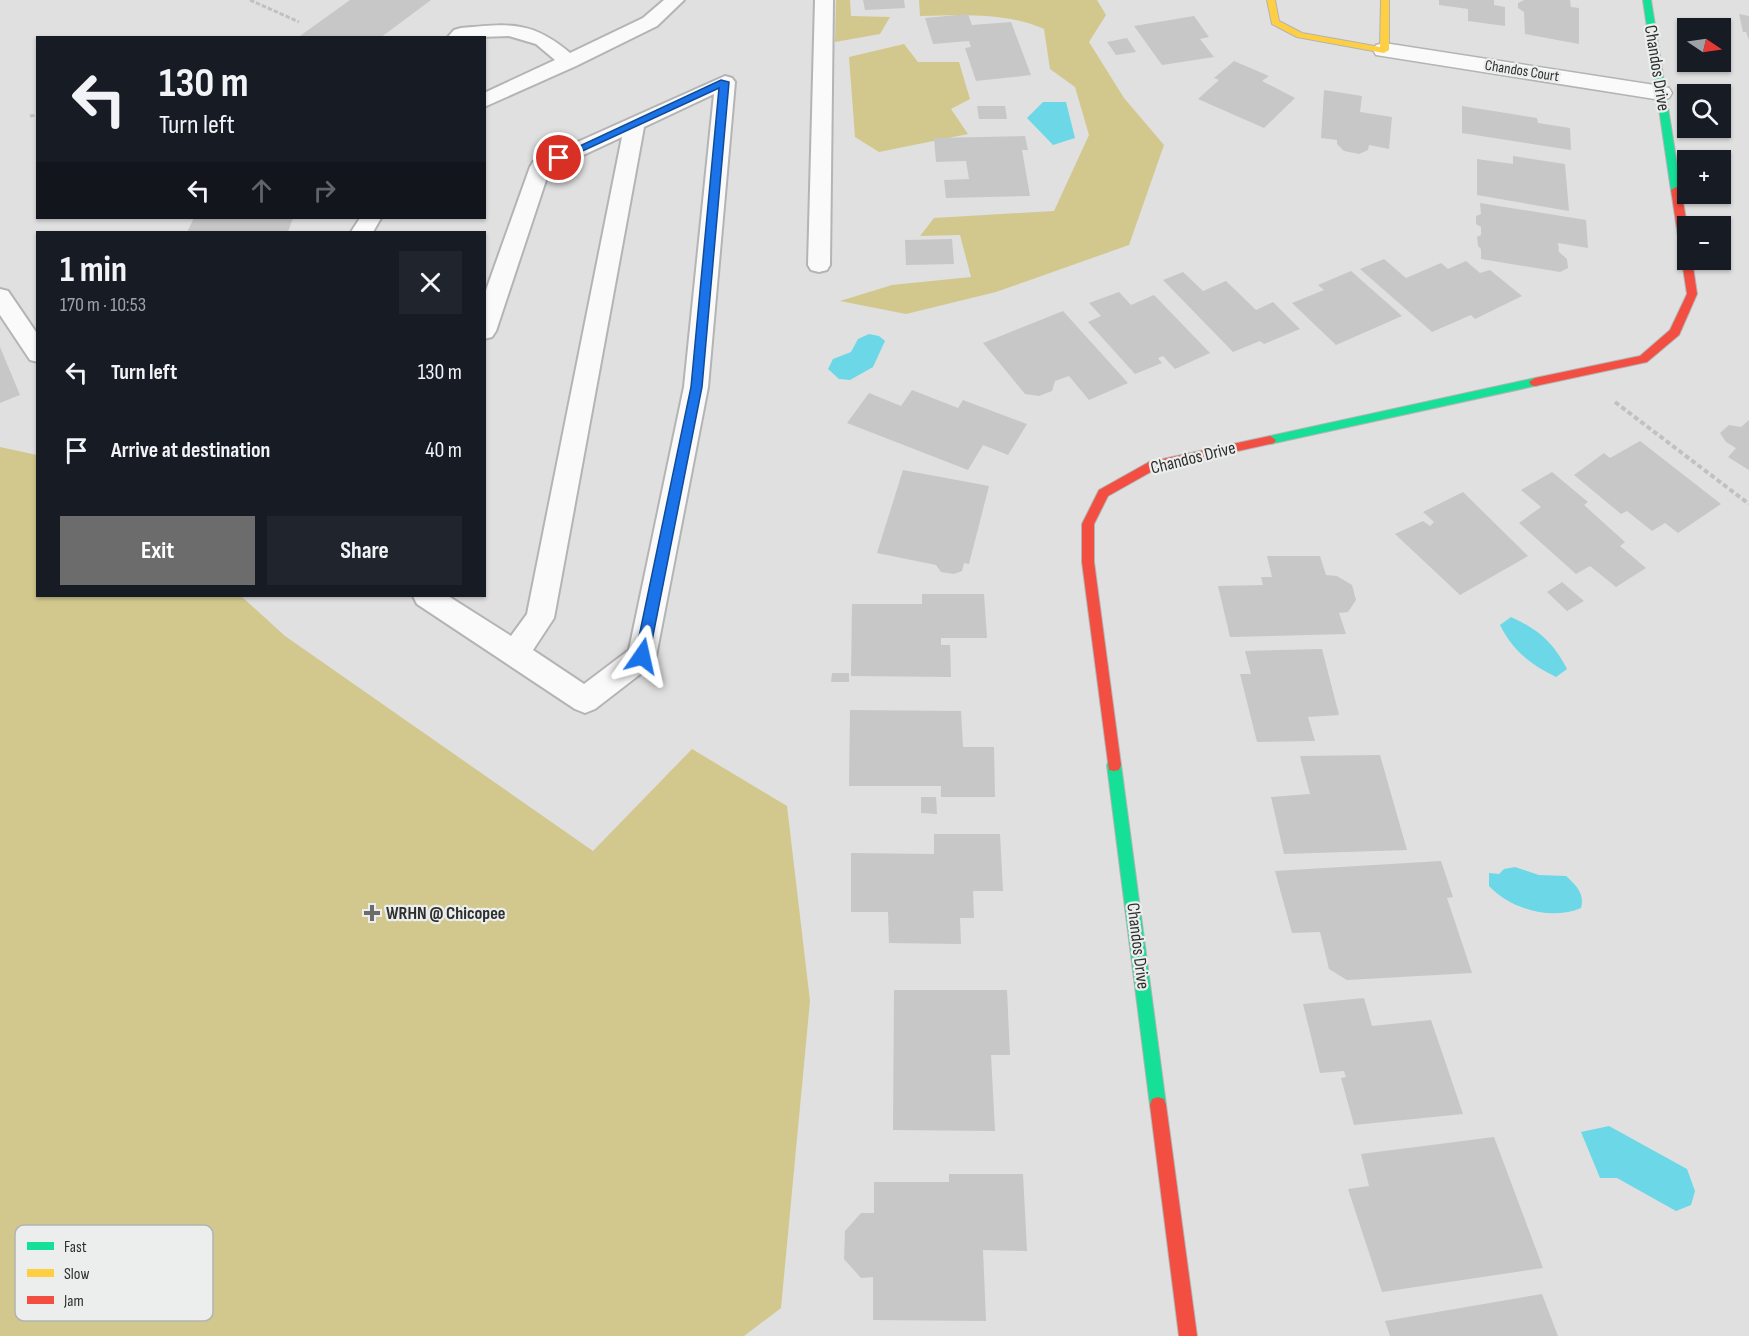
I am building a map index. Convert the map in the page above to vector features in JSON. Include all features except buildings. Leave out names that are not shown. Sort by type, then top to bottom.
[{"type":"street","name":"Chandos Court","points":[[1271,0],[1275,22],[1300,34],[1333,42],[1661,93]]},
{"type":"street","points":[[1384,0],[1384,50]]},
{"type":"street","name":"Chandos Drive","points":[[1188,1336],[1088,562],[1088,524],[1103,493],[1153,465],[1643,359],[1667,343],[1682,325],[1692,294],[1647,0]]},
{"type":"lane","points":[[486,100],[650,22],[675,0]]},
{"type":"lane","points":[[819,265],[824,0]]},
{"type":"lane","points":[[458,36],[510,30],[543,40],[570,62]]},
{"type":"lane","points":[[429,597],[585,700],[642,656],[696,387],[725,82],[540,167],[486,325]]},
{"type":"lane","points":[[515,653],[540,618],[635,123]]},
{"type":"lane","points":[[0,297],[36,351]]},
{"type":"path","points":[[250,0],[258,1],[299,22]]},
{"type":"path","points":[[30,116],[36,115]]},
{"type":"path","points":[[1576,373],[1749,504]]},
{"type":"shaded area","points":[[836,0],[850,0],[851,16],[890,17],[880,34],[835,42]]},
{"type":"shaded area","points":[[919,0],[1097,0],[1106,15],[1089,42],[1124,98],[1164,145],[1129,245],[996,292],[906,314],[840,301],[892,285],[971,277],[960,235],[920,236],[934,218],[1054,211],[1089,135],[1075,87],[1050,69],[1044,29],[999,17],[920,16]]},
{"type":"shaded area","points":[[904,44],[918,62],[959,62],[970,99],[951,109],[968,134],[879,152],[855,137],[849,57]]},
{"type":"shaded area","points":[[0,447],[36,455],[36,597],[242,597],[285,636],[593,851],[692,749],[787,806],[810,1001],[781,1308],[744,1336],[0,1336]]},
{"type":"water","points":[[1043,102],[1066,102],[1075,138],[1053,145],[1027,118]]},
{"type":"water","points":[[869,334],[879,336],[885,341],[873,367],[850,380],[839,379],[828,369],[833,359],[851,352],[858,339]]},
{"type":"water","points":[[1511,617],[1530,627],[1551,644],[1567,669],[1556,677],[1523,656],[1500,625]]},
{"type":"water","points":[[1515,867],[1539,875],[1566,876],[1581,894],[1581,908],[1569,912],[1545,913],[1532,911],[1508,901],[1489,886],[1489,873],[1499,874],[1504,869]]},
{"type":"water","points":[[1609,1126],[1687,1169],[1695,1191],[1691,1205],[1676,1211],[1617,1178],[1600,1178],[1581,1132]]},
{"type":"traffic: fast","points":[[1647,0],[1676,190]]},
{"type":"traffic: fast","points":[[1270,440],[1535,382]]},
{"type":"traffic: fast","points":[[1114,765],[1158,1105]]},
{"type":"traffic: slow","points":[[1271,0],[1275,22],[1300,35],[1384,50],[1385,0]]},
{"type":"traffic: jam","points":[[1535,382],[1643,359],[1675,332],[1692,294],[1676,190]]},
{"type":"traffic: jam","points":[[1114,765],[1088,562],[1088,524],[1103,493],[1153,465],[1270,440]]},
{"type":"traffic: jam","points":[[1158,1105],[1188,1336]]},
{"type":"place","name":"WRHN @ Chicopee","points":[[372,913]]},
{"type":"route","points":[[559,158],[725,82],[696,387],[642,656]]}]
